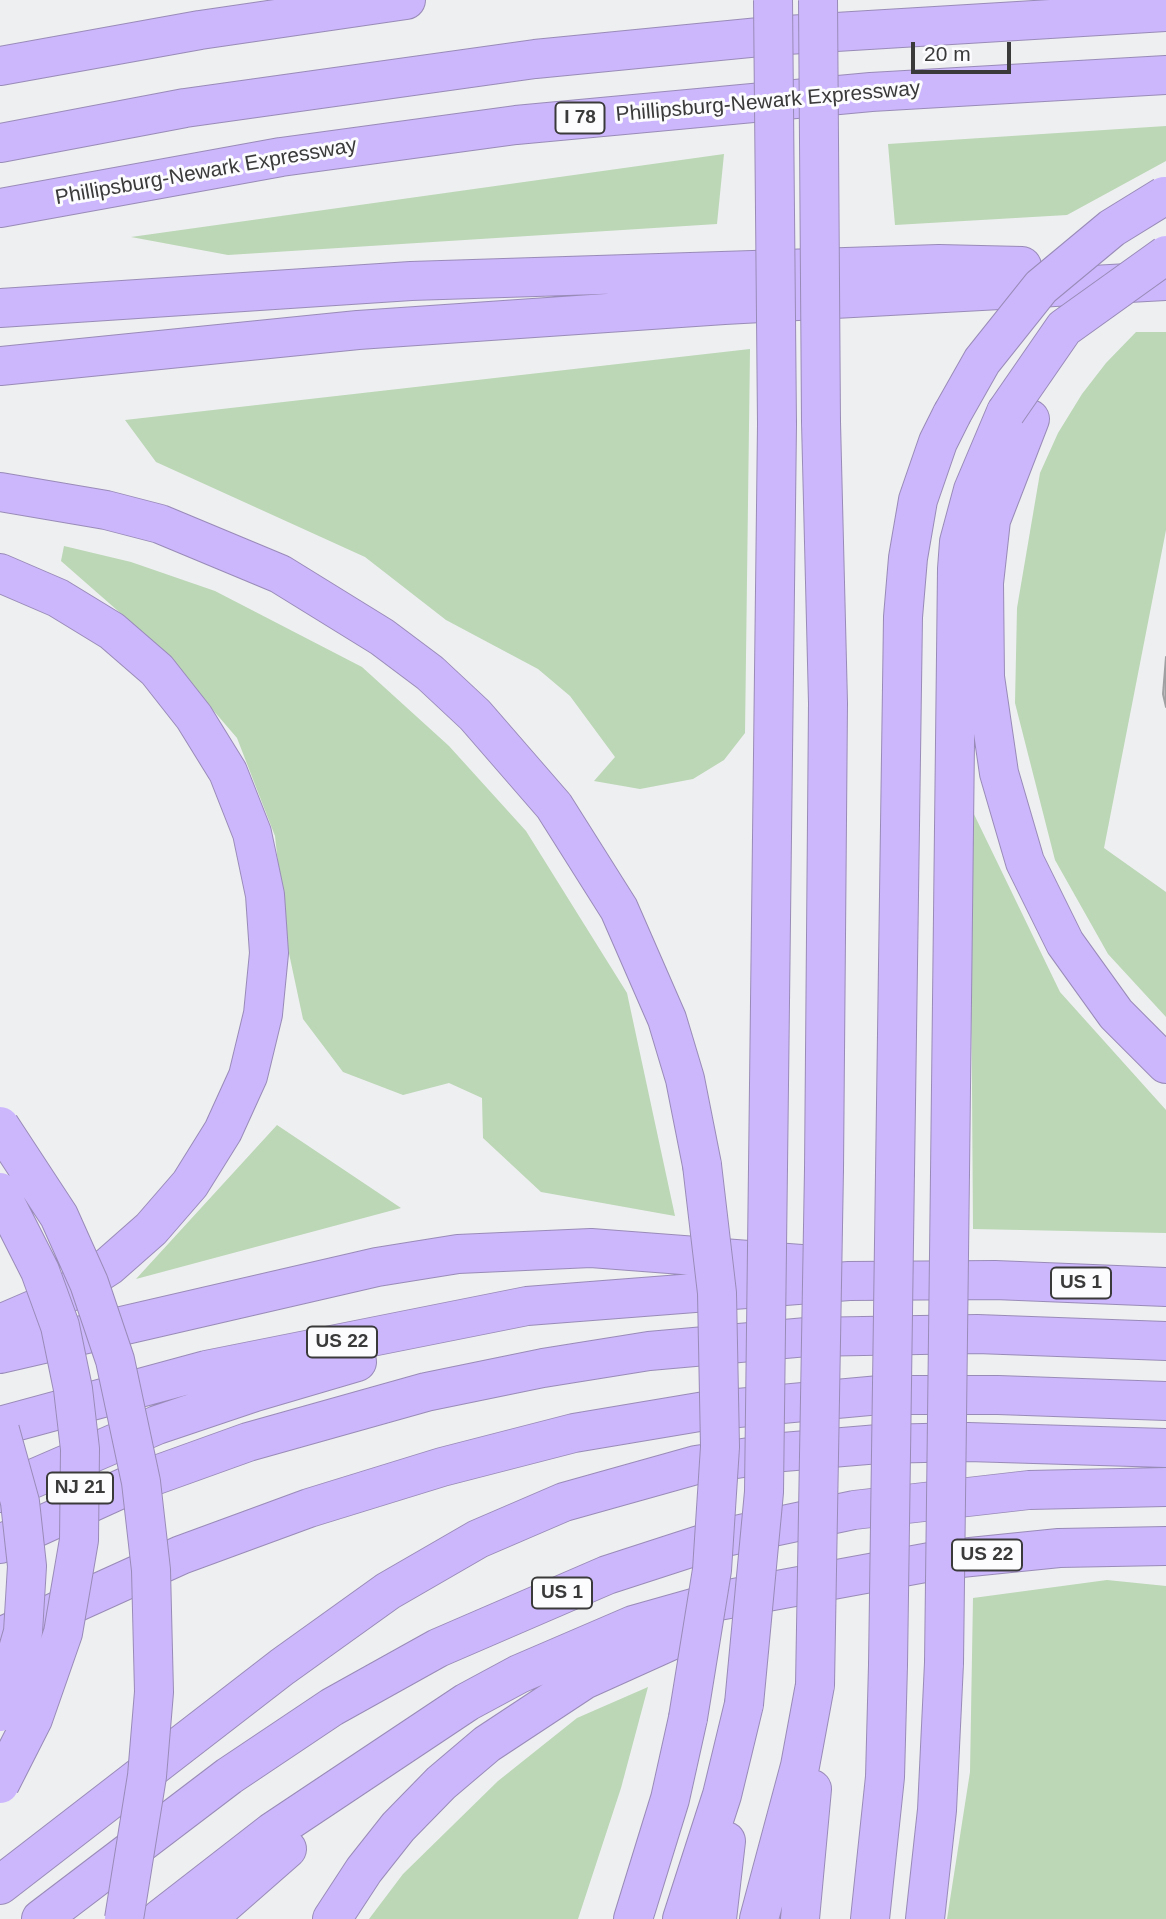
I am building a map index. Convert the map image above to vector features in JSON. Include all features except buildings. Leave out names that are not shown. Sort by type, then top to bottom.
[{"type":"highway","points":[[0,66],[200,30],[406,0]]},
{"type":"highway","points":[[716,1919],[744,1704],[764,1492],[777,424],[773,0]]},
{"type":"highway","points":[[800,1919],[812,1801],[824,1169],[828,703],[821,422],[818,0]]},
{"type":"highway","points":[[0,144],[198,106],[535,59],[783,35],[1166,12]]},
{"type":"highway","name":"Phillipsburg-Newark Expressway","points":[[0,208],[281,157],[529,123],[872,92],[1166,75]]},
{"type":"highway","points":[[870,1919],[885,1777],[903,617],[910,539],[918,500],[938,442],[982,362],[1041,288],[1112,228],[1165,196]]},
{"type":"highway","points":[[925,1919],[937,1810],[944,1663],[959,542],[973,489],[1018,416],[1064,328],[1125,281],[1166,255]]},
{"type":"highway","points":[[0,308],[286,288],[534,276],[939,264],[1166,271]]},
{"type":"highway","points":[[0,366],[144,349],[371,329],[724,305],[1166,281]]},
{"type":"highway","points":[[1018,416],[991,520],[984,583],[985,677],[999,773],[1025,862],[1065,943],[1116,1014],[1166,1064]]},
{"type":"highway","points":[[0,492],[106,510],[160,524],[222,547],[280,574],[332,603],[382,636],[430,673],[475,715],[554,806],[618,909],[667,1019],[685,1079],[702,1166],[717,1293],[721,1424],[712,1570],[688,1718],[667,1808],[633,1919]]},
{"type":"highway","points":[[0,573],[58,598],[112,631],[157,670],[194,717],[228,772],[252,832],[265,895],[269,953],[264,1014],[248,1076],[223,1132],[190,1184],[151,1229],[109,1266],[58,1299],[0,1324]]},
{"type":"highway","points":[[0,1126],[59,1216],[89,1283],[115,1360],[141,1482],[152,1584],[154,1692],[147,1776],[124,1919]]},
{"type":"highway","name":"NJ 21","points":[[0,1192],[40,1271],[60,1326],[78,1419],[80,1479],[75,1571],[63,1633],[37,1710],[0,1784]]},
{"type":"highway","points":[[0,1354],[377,1267],[502,1250],[635,1250],[995,1280]]},
{"type":"highway","name":"US 1","points":[[0,1493],[157,1425],[302,1378],[451,1339],[691,1292],[812,1282],[995,1280],[1166,1287]]},
{"type":"highway","name":"US 22","points":[[0,1428],[162,1380],[388,1332],[527,1306],[691,1292]]},
{"type":"highway","points":[[0,1544],[134,1483],[248,1442],[426,1392],[556,1366],[649,1351],[807,1337],[977,1334],[1166,1341]]},
{"type":"highway","points":[[0,1637],[169,1560],[309,1508],[442,1467],[575,1433],[717,1409],[866,1396],[950,1394],[1166,1401]]},
{"type":"highway","points":[[0,1428],[20,1502],[25,1535],[27,1601],[17,1660],[0,1712]]},
{"type":"highway","points":[[0,1885],[252,1689],[388,1591],[478,1539],[564,1502],[696,1465],[783,1452],[946,1442],[1166,1448]]},
{"type":"highway","name":"US 1","points":[[41,1919],[229,1776],[332,1707],[438,1648],[607,1575],[722,1538],[855,1510],[1029,1490],[1166,1487]]},
{"type":"highway","name":"US 22","points":[[332,1919],[381,1847],[419,1805],[487,1744],[533,1711],[584,1680],[646,1649],[745,1611],[855,1576],[976,1556],[1121,1546],[1166,1548]]},
{"type":"highway","points":[[160,1919],[272,1832],[421,1731],[519,1674],[633,1625],[704,1604],[855,1576]]},
{"type":"highway","points":[[759,1919],[800,1766],[815,1685]]},
{"type":"highway","points":[[682,1919],[722,1795],[744,1704]]},
{"type":"highway","points":[[207,1919],[421,1731]]},
{"type":"green space","points":[[1166,126],[1166,161],[1067,215],[895,225],[888,144]]},
{"type":"green space","points":[[724,154],[717,224],[228,255],[131,237]]},
{"type":"green space","points":[[1136,332],[1166,332],[1166,530],[1104,848],[1166,892],[1166,1017],[1108,954],[1055,860],[1015,703],[1017,608],[1040,473],[1058,433],[1082,394],[1106,363]]},
{"type":"green space","points":[[750,349],[745,733],[724,760],[693,779],[640,789],[594,781],[615,757],[570,696],[538,669],[446,620],[365,557],[156,462],[125,420]]},
{"type":"green space","points":[[64,546],[131,562],[215,591],[362,667],[449,746],[526,831],[627,993],[675,1216],[541,1192],[483,1138],[482,1098],[449,1083],[403,1095],[343,1072],[303,1019],[287,944],[275,836],[237,738],[158,646],[61,561]]},
{"type":"green space","points":[[970,806],[1060,992],[1166,1110],[1166,1233],[973,1229]]},
{"type":"green space","points":[[277,1125],[401,1208],[136,1279]]},
{"type":"green space","points":[[1107,1580],[1166,1586],[1166,1919],[947,1919],[970,1772],[973,1598]]},
{"type":"green space","points":[[648,1687],[621,1788],[578,1919],[369,1919],[403,1874],[498,1781],[577,1718]]}]
